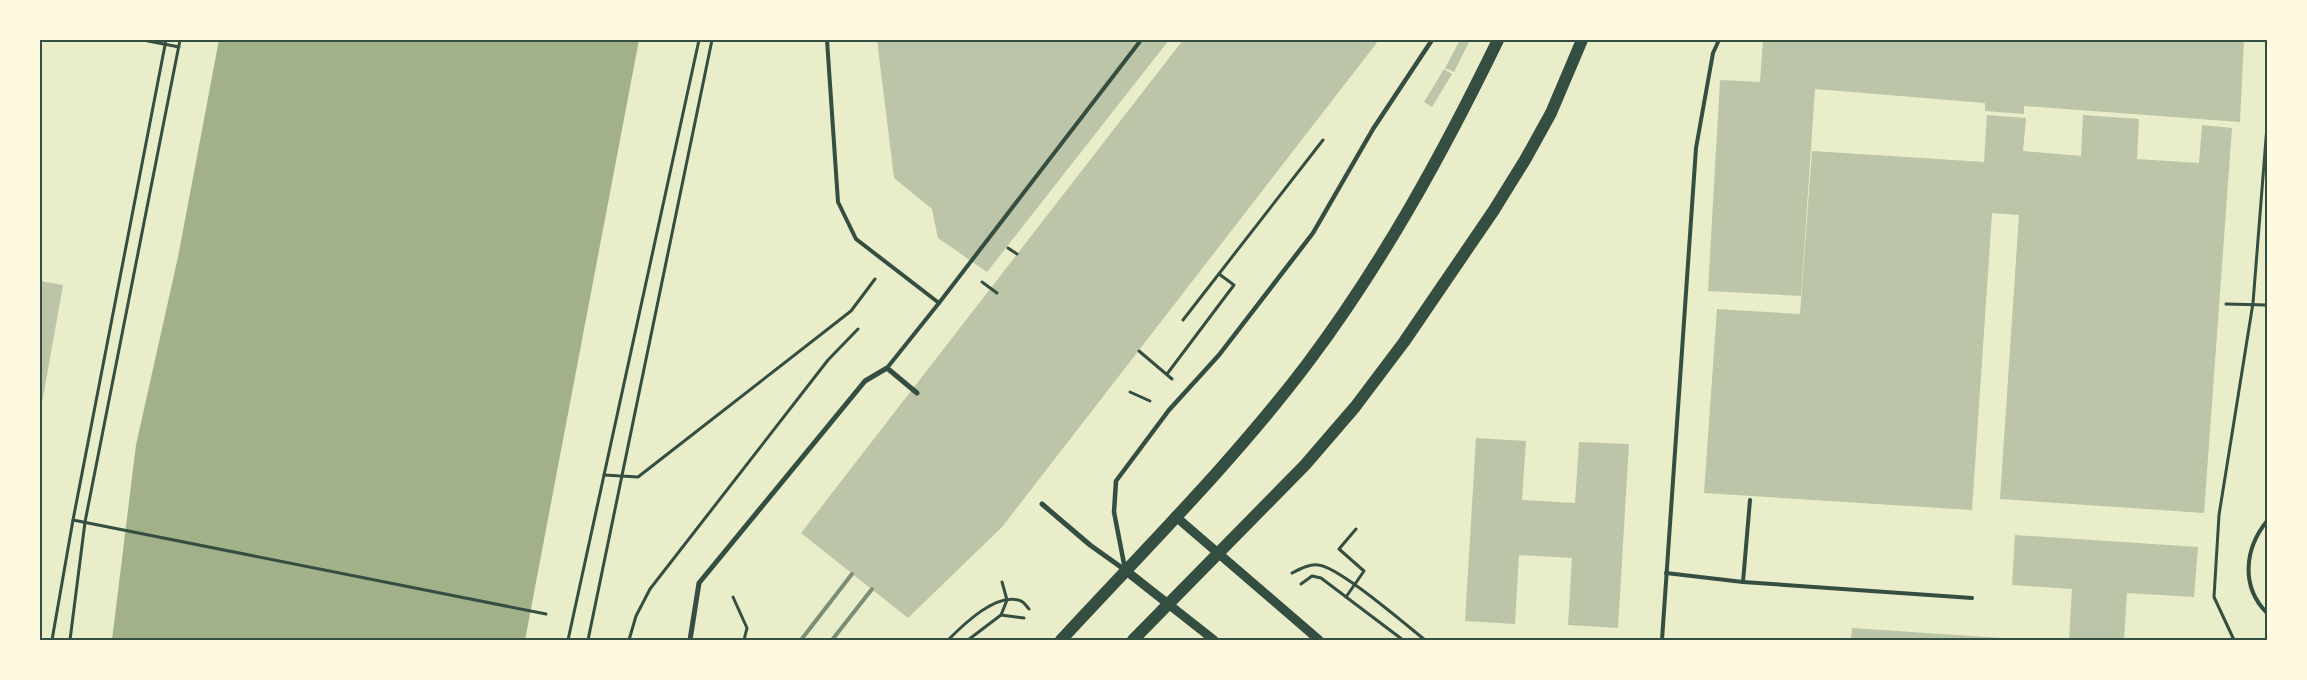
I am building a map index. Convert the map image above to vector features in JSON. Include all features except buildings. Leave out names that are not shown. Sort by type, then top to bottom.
[{"type":"main road","points":[[1061,640],[1228,459],[1300,372],[1360,290],[1428,177],[1498,40]]},
{"type":"main road","points":[[1133,640],[1305,465],[1355,407],[1404,342],[1494,210],[1525,160],[1551,113],[1582,40]]},
{"type":"street","points":[[1125,570],[1114,512],[1116,481],[1150,434],[1219,355],[1313,233],[1373,130],[1432,40]]},
{"type":"street","points":[[690,640],[699,583],[864,381],[887,368],[917,394]]},
{"type":"street","points":[[1042,504],[1090,545],[1170,604],[1214,640]]},
{"type":"street","points":[[1175,516],[1319,640]]},
{"type":"lane","points":[[827,40],[838,202],[856,239],[939,303]]},
{"type":"lane","points":[[887,368],[1141,40]]},
{"type":"lane","points":[[1662,640],[1696,148],[1713,53],[1719,40]]},
{"type":"lane","points":[[1743,582],[1750,500]]},
{"type":"lane","points":[[2267,520],[2254,540],[2249,555],[2248,570],[2250,586],[2256,600],[2267,613]]},
{"type":"lane","points":[[1666,573],[1743,582],[1972,598]]},
{"type":"path","points":[[143,40],[165,42],[179,47]]},
{"type":"path","points":[[70,640],[85,522],[180,40]]},
{"type":"path","points":[[568,640],[699,40]]},
{"type":"path","points":[[588,640],[712,40]]},
{"type":"path","points":[[52,640],[73,520],[165,42]]},
{"type":"path","points":[[2234,640],[2214,597],[2219,515],[2253,303],[2267,126]]},
{"type":"path","points":[[1183,320],[1323,140]]},
{"type":"path","points":[[1008,248],[1017,254]]},
{"type":"path","points":[[604,475],[638,477],[851,311],[872,285],[885,261]]},
{"type":"path","points":[[1167,374],[1234,285],[1219,274]]},
{"type":"path","points":[[982,282],[997,294]]},
{"type":"path","points":[[2226,304],[2253,303],[2267,305]]},
{"type":"path","points":[[629,640],[642,604],[654,583],[828,360],[858,329]]},
{"type":"path","points":[[1139,351],[1186,391]]},
{"type":"path","points":[[73,520],[546,614]]},
{"type":"path","points":[[1346,596],[1364,571],[1340,549],[1356,529]]},
{"type":"path","points":[[1292,573],[1310,565],[1320,565],[1354,585],[1425,640]]},
{"type":"path","points":[[1300,584],[1312,576],[1320,578],[1403,640]]},
{"type":"path","points":[[968,640],[1001,615],[1007,600],[1002,582]]},
{"type":"path","points":[[733,598],[747,628],[744,640]]},
{"type":"path","points":[[948,640],[983,609],[1007,600],[1021,601],[1029,609]]},
{"type":"path","points":[[1001,615],[1024,618]]},
{"type":"shaded area","points":[[219,40],[639,40],[525,640],[112,640],[136,445],[178,257]]},
{"type":"railway","points":[[801,640],[852,574]]},
{"type":"railway","points":[[832,640],[872,589]]}]
